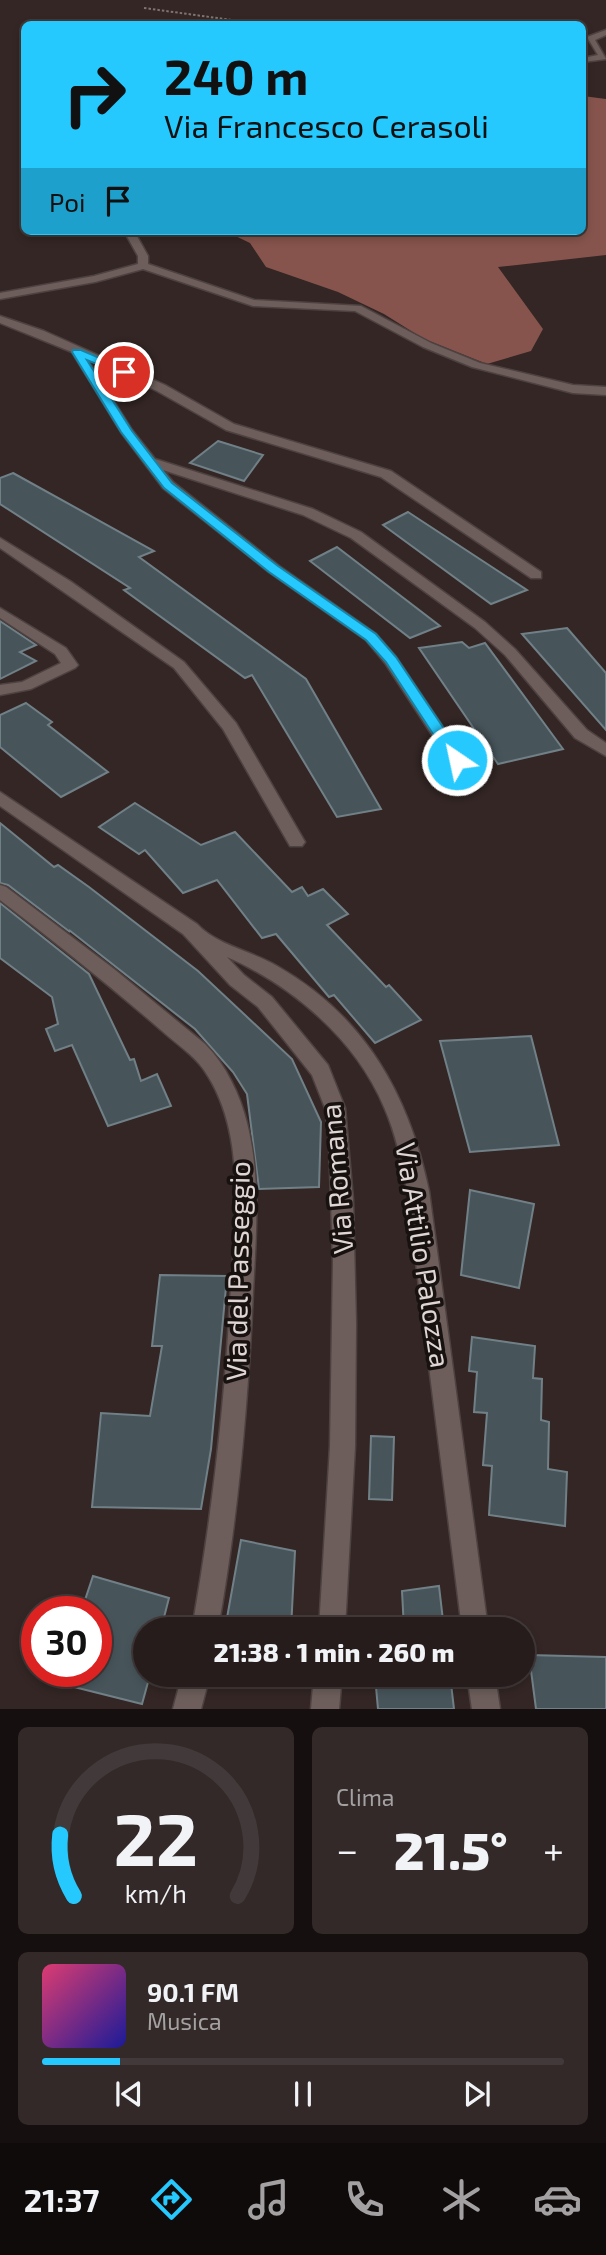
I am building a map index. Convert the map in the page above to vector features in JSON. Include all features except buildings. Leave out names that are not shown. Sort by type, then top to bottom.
[{"type":"street","points":[[586,60],[603,57],[590,39],[606,32]]},
{"type":"street","points":[[131,235],[143,256],[143,266]]},
{"type":"street","points":[[0,296],[95,279],[143,266],[253,303],[358,308],[406,335],[468,363],[567,387],[606,391]]},
{"type":"street","points":[[0,320],[40,334],[161,388],[230,427],[386,474],[536,575]]},
{"type":"street","points":[[77,352],[127,432],[180,497],[274,569],[371,637],[391,660],[457,760]]},
{"type":"street","points":[[150,461],[308,512],[356,535],[481,625],[510,652],[581,734],[606,751]]},
{"type":"street","points":[[0,542],[65,584],[179,665],[230,727],[296,842]]},
{"type":"street","points":[[0,612],[61,651],[70,665],[26,686],[0,690]]},
{"type":"street","name":"Via Romana","points":[[0,798],[162,909],[197,937],[237,980],[265,1002],[314,1060],[331,1094],[338,1123],[345,1391],[333,1617]]},
{"type":"street","name":"Via del Passeggio","points":[[0,891],[126,987],[205,1056],[232,1105],[240,1145],[244,1217],[239,1348],[227,1491],[207,1617]]},
{"type":"street","name":"Via Attilio Palozza","points":[[197,937],[254,961],[294,985],[357,1044],[392,1097],[410,1153],[418,1191],[473,1617]]},
{"type":"street","points":[[187,1709],[192,1687]]},
{"type":"street","points":[[325,1709],[327,1687]]},
{"type":"street","points":[[483,1687],[486,1709]]},
{"type":"path","points":[[144,8],[239,21]]},
{"type":"shaded area","points":[[586,96],[606,99],[606,255],[498,267],[543,329],[531,351],[487,364],[424,339],[384,314],[338,292],[266,267],[250,243],[233,235],[586,235]]},
{"type":"route","points":[[124,372],[77,352],[127,432],[168,485],[274,569],[371,637],[391,660],[457,760]]}]
